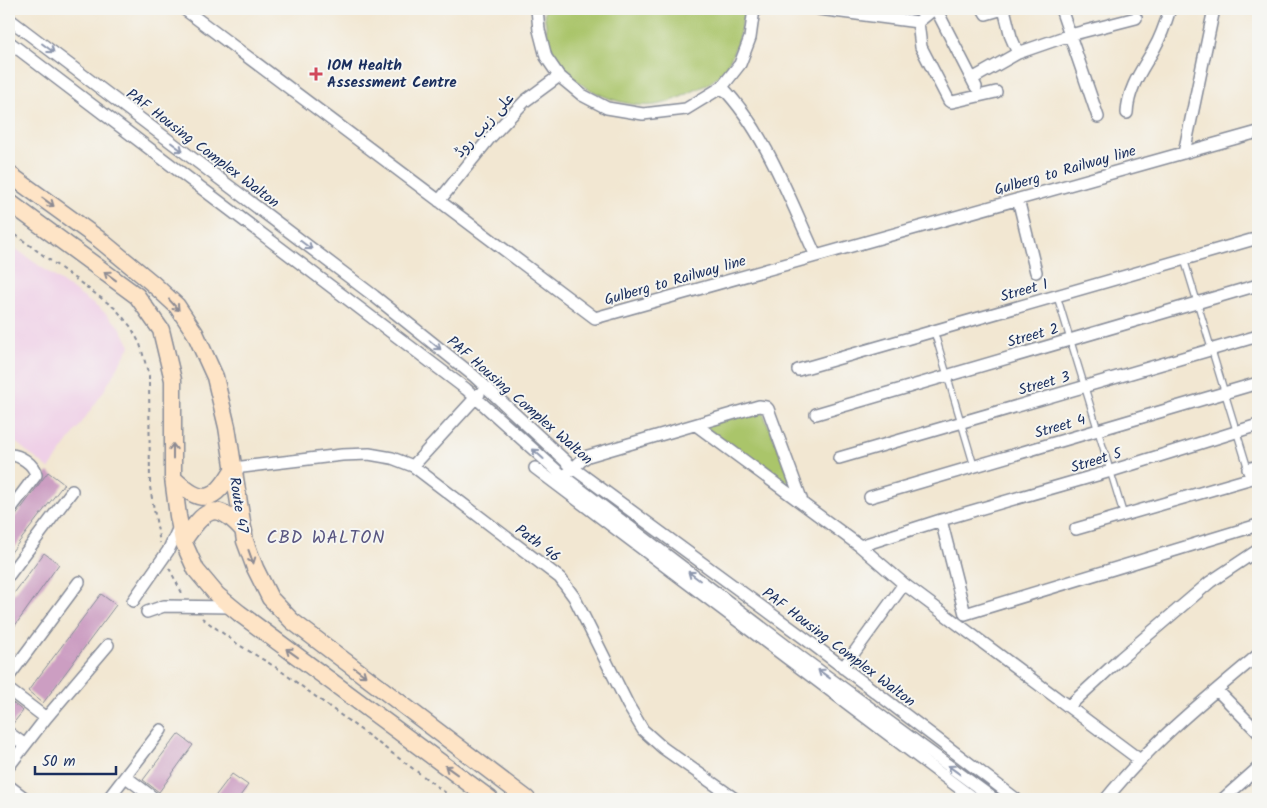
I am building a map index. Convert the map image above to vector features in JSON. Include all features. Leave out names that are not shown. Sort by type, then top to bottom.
[{"type":"street","name":"Gulberg to Railway line","points":[[184,9],[595,318],[1258,132]]},
{"type":"street","points":[[537,9],[539,30],[546,56],[559,76],[582,95],[606,108],[643,114],[686,109],[722,87],[740,64],[750,38],[754,9]]},
{"type":"street","points":[[819,9],[918,22],[935,9],[974,83],[1018,53],[1070,35],[1136,18]]},
{"type":"street","points":[[983,9],[986,14],[1003,9],[1018,53]]},
{"type":"street","points":[[1061,9],[1098,116]]},
{"type":"street","points":[[1127,113],[1127,102],[1136,77],[1155,48],[1170,9]]},
{"type":"street","points":[[1184,153],[1214,9]]},
{"type":"street","name":"PAF Housing Complex Walton","points":[[9,19],[374,296],[486,387],[573,468],[1016,799]]},
{"type":"street","points":[[918,22],[921,47],[949,101],[952,102],[996,92]]},
{"type":"street","name":"PAF Housing Complex Walton","points":[[9,42],[475,397],[561,482],[994,799]]},
{"type":"street","name":"علی زیب روڈ","points":[[439,201],[488,140],[525,101],[559,76]]},
{"type":"street","points":[[722,87],[737,102],[759,138],[816,256]]},
{"type":"street","name":"Route 47","points":[[9,174],[100,240],[151,282],[176,306],[195,332],[215,377],[228,427],[245,541],[255,568],[270,598],[292,621],[527,799]]},
{"type":"street","points":[[1018,199],[1036,272]]},
{"type":"street","points":[[9,202],[137,296],[161,330],[173,380],[173,478],[183,541],[196,570],[217,595],[231,607],[490,799]]},
{"type":"street","name":"Street 1","points":[[798,370],[1258,238]]},
{"type":"street","name":"Street 2","points":[[816,414],[1258,285]]},
{"type":"street","name":"Street 3","points":[[839,458],[1258,336]]},
{"type":"street","name":"Street 4","points":[[870,497],[1258,384]]},
{"type":"street","points":[[412,466],[486,387]]},
{"type":"street","points":[[561,482],[573,468],[588,456],[759,406],[766,407],[803,504]]},
{"type":"street","points":[[696,425],[860,546],[904,584],[961,618],[1069,706],[1140,760]]},
{"type":"street","name":"Street 5","points":[[860,546],[1258,425]]},
{"type":"street","name":"Path 46","points":[[234,468],[342,455],[369,454],[392,458],[412,466],[560,578],[574,597],[628,705],[643,730],[663,748],[735,799]]},
{"type":"street","points":[[9,455],[26,460],[35,470],[36,475],[9,511]]},
{"type":"street","points":[[1076,529],[1252,478],[1253,467]]},
{"type":"street","points":[[173,478],[193,495],[206,497],[216,493],[224,485],[234,468]]},
{"type":"street","points":[[535,468],[561,482],[974,799]]},
{"type":"street","points":[[9,575],[72,491]]},
{"type":"street","points":[[183,541],[196,522],[212,511],[224,512],[244,531]]},
{"type":"street","points":[[941,520],[961,618]]},
{"type":"street","points":[[133,601],[168,551],[180,525]]},
{"type":"street","points":[[961,618],[1258,525]]},
{"type":"street","points":[[1069,706],[1121,658],[1210,582],[1258,550]]},
{"type":"street","points":[[9,676],[79,582]]},
{"type":"street","points":[[843,668],[904,584]]},
{"type":"street","points":[[146,612],[164,606],[231,607]]},
{"type":"street","points":[[9,766],[46,718],[108,645]]},
{"type":"street","points":[[1106,799],[1140,760],[1258,655]]},
{"type":"street","points":[[9,690],[46,718]]},
{"type":"street","points":[[1217,690],[1258,732]]},
{"type":"street","points":[[108,799],[161,730]]},
{"type":"street","points":[[9,733],[25,745]]},
{"type":"street","points":[[1224,799],[1258,768]]},
{"type":"street","points":[[126,777],[155,799]]},
{"type":"street","points":[[9,786],[26,799]]},
{"type":"lane","points":[[1184,259],[1237,431],[1253,467]]},
{"type":"lane","points":[[1057,296],[1124,516]]},
{"type":"lane","points":[[934,331],[974,466]]},
{"type":"shaded area","points":[[9,244],[104,312],[120,327],[130,346],[102,394],[49,469],[9,437]]},
{"type":"green space","points":[[545,9],[714,9],[744,13],[732,56],[716,78],[705,86],[673,100],[648,106],[633,105],[603,96],[576,81],[565,71],[557,61],[548,38],[544,14]]},
{"type":"green space","points":[[762,410],[791,480],[781,484],[704,426]]},
{"type":"building","points":[[48,472],[64,484],[9,555],[9,525]]},
{"type":"building","points":[[44,553],[59,564],[9,634],[9,600]]},
{"type":"building","points":[[101,594],[116,605],[43,703],[28,691]]},
{"type":"building","points":[[9,700],[23,711],[11,726],[9,726]]},
{"type":"building","points":[[178,734],[193,745],[159,792],[143,780]]},
{"type":"building","points":[[232,774],[248,785],[238,799],[213,799]]},
{"type":"place","name":"IOM Health Assessment Centre","points":[[316,74]]},
{"type":"district","name":"CBD WALTON","points":[[326,537]]}]
